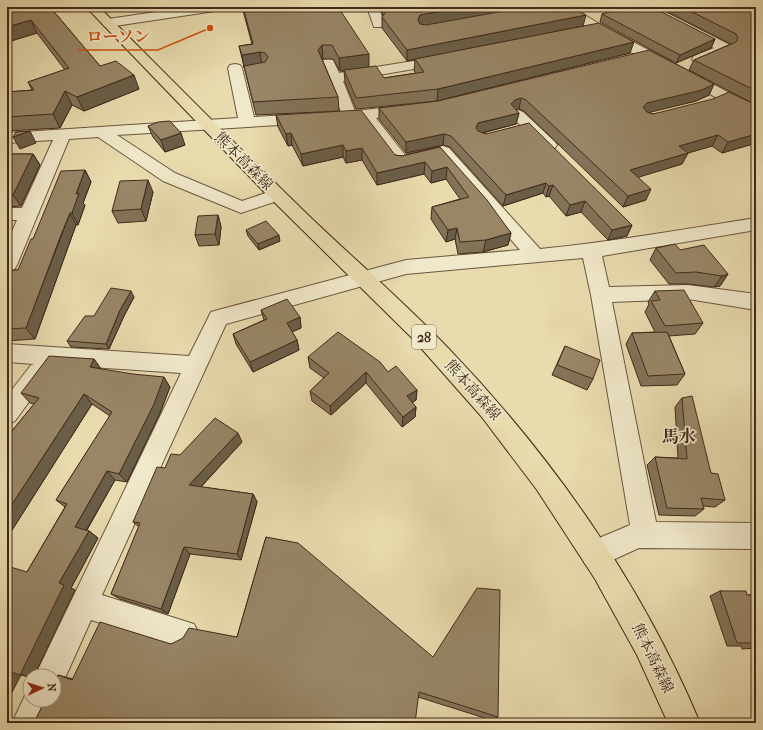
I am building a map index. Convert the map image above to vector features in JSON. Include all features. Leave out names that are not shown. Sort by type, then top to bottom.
[{"type":"main road","name":"熊本高森線","points":[[92,7],[206,124],[362,278],[415,327],[503,423],[549,485],[595,554],[643,634],[684,723]]},
{"type":"street","points":[[108,23],[216,7]]},
{"type":"street","points":[[373,7],[378,24]]},
{"type":"street","points":[[563,7],[646,55],[756,113]]},
{"type":"street","points":[[646,7],[725,48],[674,70]]},
{"type":"street","points":[[623,60],[646,55]]},
{"type":"street","points":[[334,78],[406,67],[460,56]]},
{"type":"street","points":[[328,63],[334,78],[358,116],[401,161],[443,150],[536,256]]},
{"type":"street","points":[[240,72],[247,122]]},
{"type":"street","points":[[709,102],[723,96]]},
{"type":"street","points":[[7,138],[206,124],[358,116],[421,108]]},
{"type":"street","points":[[521,124],[558,154]]},
{"type":"street","points":[[100,131],[168,177],[241,208],[277,194]]},
{"type":"street","points":[[7,265],[63,134]]},
{"type":"street","points":[[7,214],[29,214]]},
{"type":"street","points":[[54,668],[218,318],[406,267],[591,251],[756,224]]},
{"type":"street","points":[[631,226],[647,243]]},
{"type":"street","points":[[591,251],[601,295],[645,535]]},
{"type":"street","points":[[601,295],[688,292],[756,302]]},
{"type":"street","points":[[7,353],[196,365]]},
{"type":"street","points":[[7,414],[51,356]]},
{"type":"street","points":[[595,554],[638,535],[756,536]]},
{"type":"street","points":[[84,604],[184,634]]},
{"type":"street","points":[[28,723],[35,708]]},
{"type":"building","points":[[7,7],[50,7],[100,66],[116,61],[134,75],[77,97],[65,91],[53,114],[7,117],[7,92],[34,90],[28,82],[69,68],[31,20],[7,27]]},
{"type":"building","points":[[243,7],[338,7],[369,54],[339,58],[332,45],[322,45],[318,50],[338,97],[253,102],[244,66],[265,62],[268,57],[265,53],[260,52],[242,55],[239,46],[253,44]]},
{"type":"building","points":[[384,7],[467,7],[420,15],[418,20],[420,24],[426,25],[526,7],[572,7],[586,15],[407,50],[382,17],[386,12]]},
{"type":"building","points":[[626,7],[652,7],[715,39],[680,55],[602,14]]},
{"type":"building","points":[[682,7],[748,7],[756,10],[756,91],[694,60],[736,42],[738,38],[736,34]]},
{"type":"building","points":[[599,23],[634,42],[438,89],[356,98],[344,70],[376,66],[384,78],[424,72],[415,59]]},
{"type":"building","points":[[649,50],[714,84],[702,90],[647,103],[643,107],[647,112],[653,114],[713,99],[729,92],[756,105],[756,134],[728,142],[718,135],[679,146],[688,153],[630,170],[651,189],[628,196],[526,100],[521,98],[515,100],[511,104],[519,113],[478,123],[476,128],[478,131],[486,134],[529,123],[632,225],[612,230],[585,201],[570,205],[553,185],[549,186],[546,183],[506,195],[451,136],[444,134],[406,142],[379,108],[438,101]]},
{"type":"building","points":[[361,110],[395,155],[402,156],[440,147],[487,200],[511,233],[486,240],[460,242],[457,228],[448,230],[432,207],[469,197],[447,167],[432,171],[425,162],[377,173],[362,148],[346,151],[343,145],[301,154],[291,133],[286,134],[276,115]]},
{"type":"building","points":[[170,121],[181,133],[161,140],[148,126],[158,122]]},
{"type":"building","points":[[30,131],[13,137],[16,132]]},
{"type":"building","points":[[7,154],[33,154],[13,195],[7,195]]},
{"type":"building","points":[[85,170],[76,194],[79,193],[72,213],[70,213],[61,235],[26,328],[7,329],[7,270],[18,270],[31,239],[33,239],[61,171]]},
{"type":"building","points":[[148,180],[141,209],[112,211],[120,181]]},
{"type":"building","points":[[218,215],[215,234],[195,235],[198,216]]},
{"type":"building","points":[[266,221],[279,235],[258,244],[246,230]]},
{"type":"building","points":[[675,244],[680,250],[704,245],[728,274],[722,276],[696,272],[676,273],[656,248]]},
{"type":"building","points":[[111,288],[131,291],[120,310],[106,344],[67,341],[85,316],[94,316]]},
{"type":"building","points":[[684,290],[703,323],[665,326],[651,301],[660,300],[655,291]]},
{"type":"building","points":[[287,299],[300,317],[287,323],[297,340],[250,362],[233,334],[267,319],[261,310]]},
{"type":"building","points":[[338,332],[380,362],[388,372],[396,366],[417,390],[407,396],[416,407],[403,417],[366,372],[330,406],[310,391],[329,373],[308,357]]},
{"type":"building","points":[[667,332],[685,374],[648,376],[632,333]]},
{"type":"building","points":[[565,346],[600,360],[593,379],[557,365]]},
{"type":"building","points":[[49,356],[94,359],[90,367],[164,377],[154,404],[119,474],[107,471],[75,527],[89,531],[59,583],[64,585],[23,668],[22,668],[20,675],[8,671],[7,673],[7,566],[27,572],[67,504],[56,500],[112,412],[84,394],[7,512],[7,437],[39,398],[21,393]]},
{"type":"building","points":[[692,396],[711,473],[718,474],[725,500],[701,498],[704,509],[667,508],[655,457],[687,459],[682,398]]},
{"type":"building","points":[[215,418],[238,433],[189,485],[253,494],[237,554],[184,547],[161,609],[111,594],[140,523],[133,522],[157,467],[165,468],[171,454],[180,455]]},
{"type":"building","points":[[266,537],[298,543],[433,657],[477,588],[500,590],[498,717],[419,692],[415,723],[34,723],[41,708],[62,708],[62,676],[72,680],[100,622],[171,644],[183,638],[189,628],[237,637]]},
{"type":"building","points":[[720,591],[746,591],[747,595],[756,595],[756,645],[753,646],[752,643],[737,643]]},
{"type":"place","name":"ローソン","points":[[210,28]]},
{"type":"district","name":"馬水","points":[[679,436]]}]
